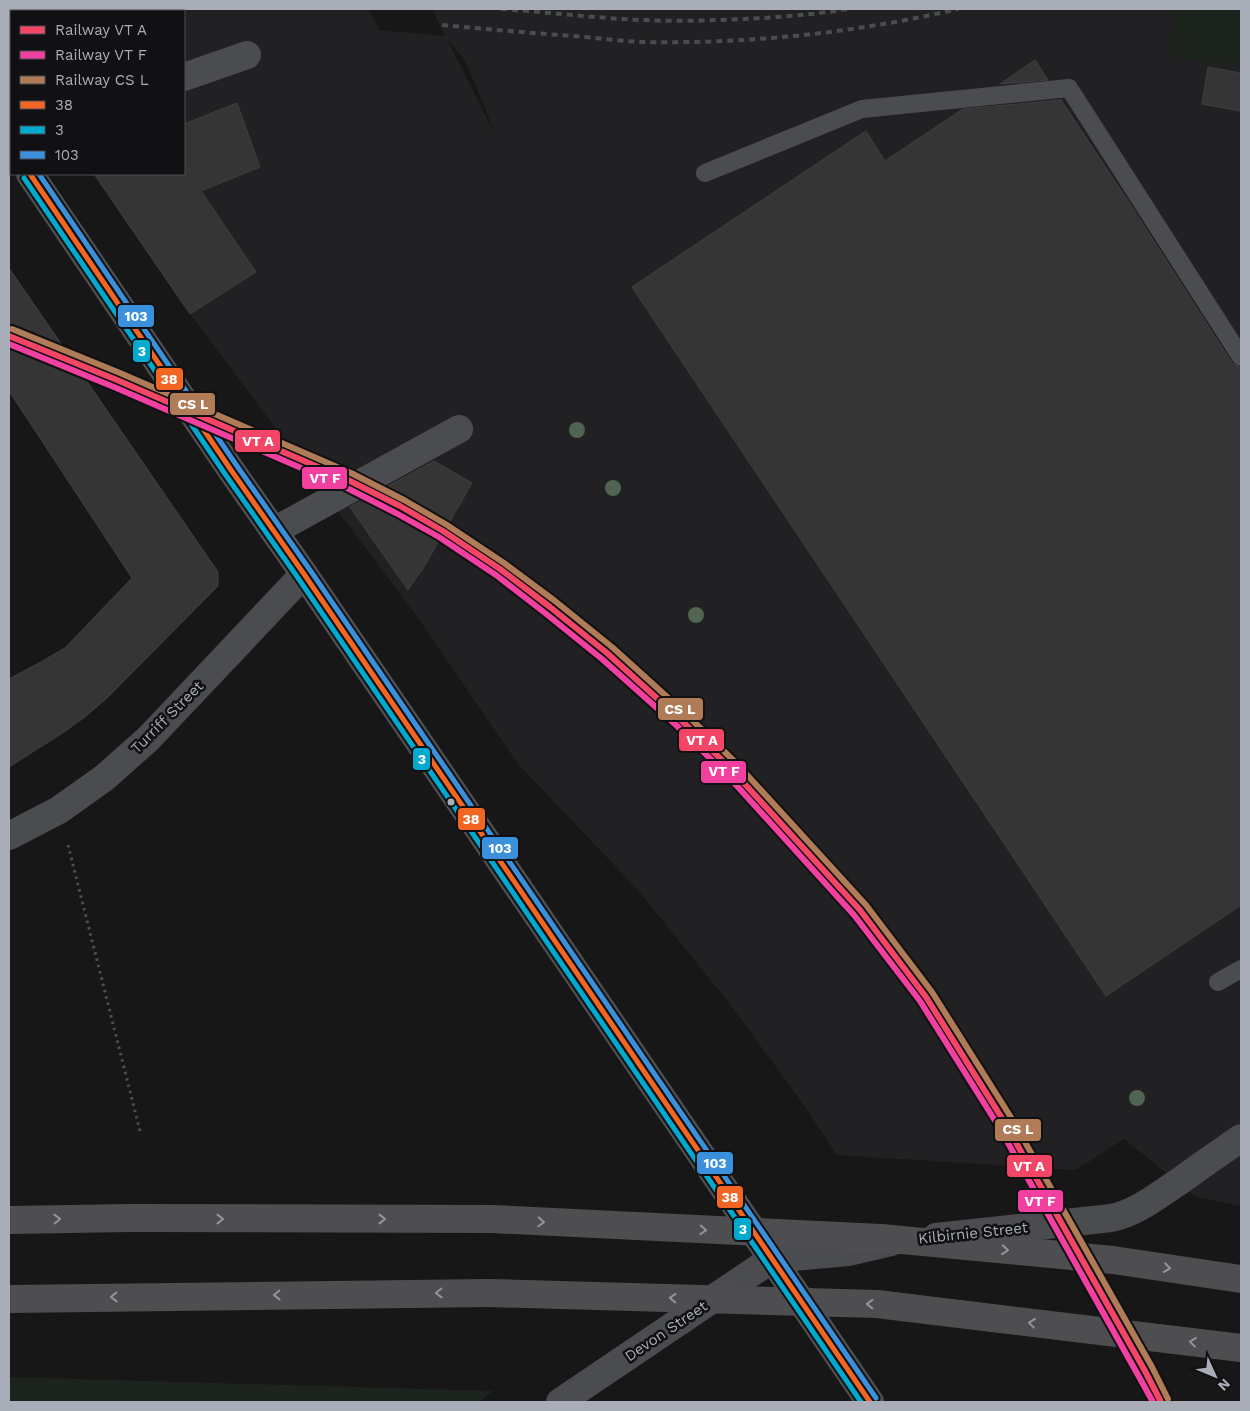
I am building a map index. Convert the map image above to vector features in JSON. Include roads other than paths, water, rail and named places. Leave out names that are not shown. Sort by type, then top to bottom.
[{"type":"highway","points":[[9,1220],[159,1218],[492,1219],[881,1238],[1113,1260],[1241,1279]]},
{"type":"highway","points":[[9,1299],[488,1293],[877,1304],[1241,1348]]},
{"type":"main road","points":[[31,175],[870,1402]]},
{"type":"street","points":[[185,77],[247,55]]},
{"type":"street","points":[[274,531],[460,430]]},
{"type":"street","name":"Turriff Street","points":[[9,836],[59,810],[104,778],[148,739],[304,574]]},
{"type":"street","name":"Kilbirnie Street","points":[[772,1259],[848,1252],[893,1241],[1122,1216],[1153,1199],[1241,1138]]},
{"type":"street","name":"Devon Street","points":[[560,1402],[772,1259]]},
{"type":"lane","points":[[705,173],[862,109],[1069,88],[1241,356]]},
{"type":"lane","points":[[1218,982],[1241,969]]},
{"type":"railway","points":[[501,9],[672,21],[763,18],[816,14],[847,9]]},
{"type":"railway","points":[[442,25],[634,42],[722,41],[841,31],[958,9]]}]
